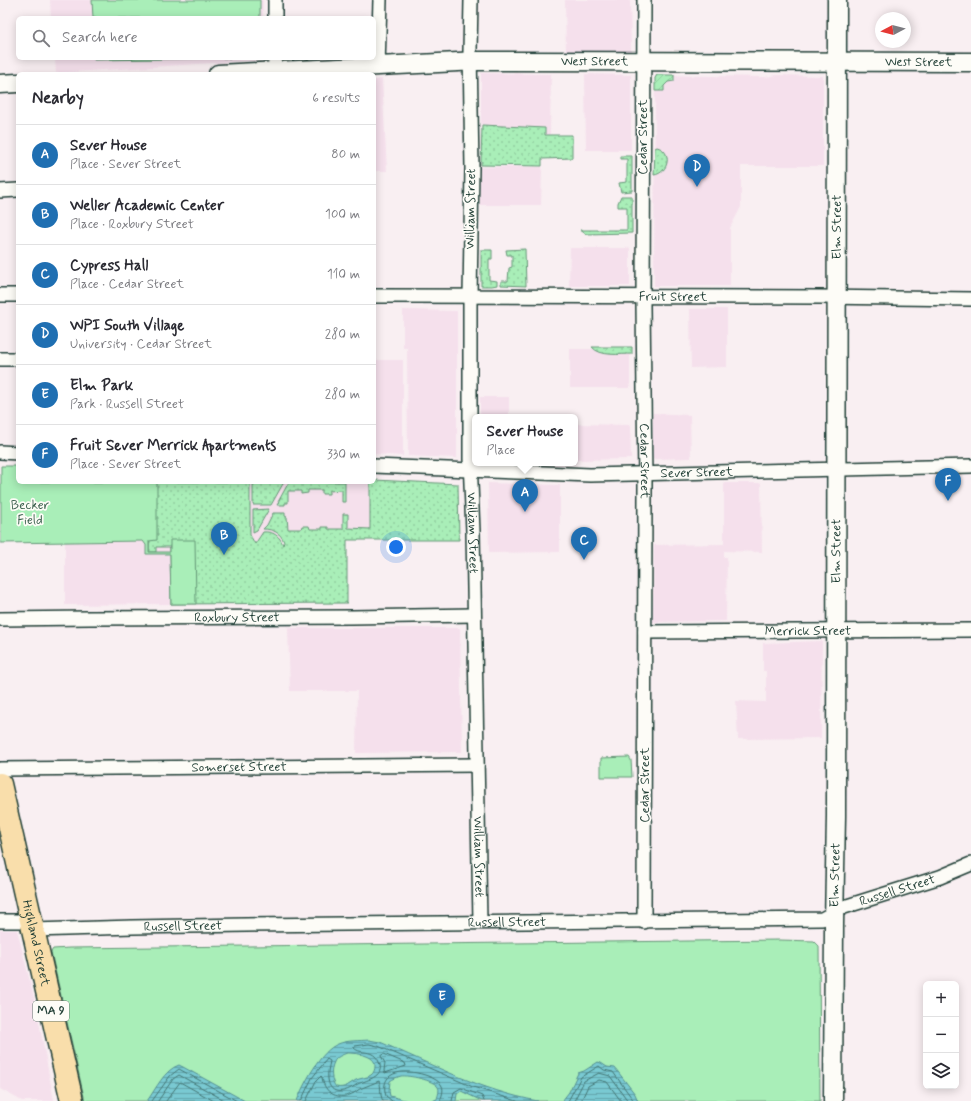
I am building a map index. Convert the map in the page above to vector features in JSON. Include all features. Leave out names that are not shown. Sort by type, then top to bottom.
[{"type":"highway","name":"Highland Street","points":[[1,792],[72,1101]]},
{"type":"main road","name":"Elm Street","points":[[833,1101],[834,913],[836,858],[837,0]]},
{"type":"main road","name":"West Street","points":[[238,72],[268,69],[378,66],[470,61],[837,63],[971,62]]},
{"type":"main road","points":[[0,84],[16,83]]},
{"type":"street","points":[[275,0],[275,16]]},
{"type":"street","points":[[378,66],[380,0]]},
{"type":"street","name":"William Street","points":[[471,0],[470,61],[472,176],[470,459],[472,470],[480,922]]},
{"type":"street","name":"Cedar Street","points":[[644,0],[644,922]]},
{"type":"street","points":[[0,191],[16,190]]},
{"type":"street","points":[[0,295],[16,295]]},
{"type":"street","name":"Fruit Street","points":[[376,296],[971,299]]},
{"type":"street","points":[[0,359],[16,359]]},
{"type":"street","points":[[0,452],[16,453]]},
{"type":"street","name":"Sever Street","points":[[376,466],[590,475],[836,470],[916,466],[971,466]]},
{"type":"street","name":"Roxbury Street","points":[[0,619],[474,615]]},
{"type":"street","name":"Merrick Street","points":[[645,632],[971,630]]},
{"type":"street","name":"Somerset Street","points":[[0,769],[477,765]]},
{"type":"street","name":"Russell Street","points":[[0,921],[32,926],[133,926],[822,919],[844,907],[940,877],[971,864]]},
{"type":"shaded area","points":[[50,0],[263,0],[263,16],[51,16]]},
{"type":"shaded area","points":[[565,0],[630,0],[631,52],[566,53]]},
{"type":"shaded area","points":[[55,60],[261,60],[72,72],[56,72]]},
{"type":"shaded area","points":[[481,73],[551,74],[550,135],[516,134],[515,126],[481,126]]},
{"type":"shaded area","points":[[585,74],[631,75],[631,150],[586,150]]},
{"type":"shaded area","points":[[655,75],[765,77],[777,75],[823,76],[823,166],[741,166],[741,207],[730,228],[730,286],[654,286]]},
{"type":"shaded area","points":[[382,79],[387,171],[376,171],[376,80]]},
{"type":"shaded area","points":[[480,167],[542,167],[541,205],[480,205]]},
{"type":"shaded area","points":[[570,248],[630,248],[630,286],[569,286]]},
{"type":"shaded area","points":[[690,309],[727,309],[727,367],[691,368]]},
{"type":"shaded area","points":[[403,310],[457,311],[457,458],[408,456],[407,348],[403,348]]},
{"type":"shaded area","points":[[570,349],[630,349],[630,388],[570,388]]},
{"type":"shaded area","points":[[376,360],[403,360],[403,456],[376,454]]},
{"type":"shaded area","points":[[480,397],[509,397],[509,414],[480,414]]},
{"type":"shaded area","points":[[653,413],[690,415],[691,458],[653,459]]},
{"type":"shaded area","points":[[578,424],[630,425],[631,459],[578,460]]},
{"type":"shaded area","points":[[376,480],[458,484],[459,540],[279,540],[279,603],[196,604],[170,541],[171,604],[65,605],[65,542],[157,540],[157,484],[376,484]]},
{"type":"shaded area","points":[[488,483],[560,485],[560,552],[489,553]]},
{"type":"shaded area","points":[[724,483],[761,483],[762,552],[724,551],[724,557],[727,557],[726,621],[653,622],[654,545],[724,544]]},
{"type":"shaded area","points":[[279,603],[289,628],[460,628],[462,752],[356,753],[357,691],[290,691],[288,628]]},
{"type":"shaded area","points":[[822,641],[821,738],[738,739],[736,701],[766,702],[766,671],[763,671],[763,643]]},
{"type":"shaded area","points":[[0,930],[17,930],[36,1006],[54,1101],[22,1101],[0,1089]]},
{"type":"green space","points":[[92,0],[260,0],[260,16],[93,16]]},
{"type":"green space","points":[[657,75],[674,75],[674,81],[668,82],[664,86],[664,91],[655,91],[655,78]]},
{"type":"green space","points":[[482,125],[545,128],[545,135],[572,135],[572,158],[542,159],[542,166],[481,165]]},
{"type":"green space","points":[[657,147],[662,149],[665,153],[667,162],[663,170],[654,175],[655,148]]},
{"type":"green space","points":[[620,156],[632,156],[632,191],[621,192],[619,183],[627,182],[627,159],[620,159]]},
{"type":"green space","points":[[621,196],[632,196],[632,233],[586,234],[580,230],[627,230],[627,207],[618,207]]},
{"type":"green space","points":[[525,249],[526,286],[501,285],[501,281],[508,281],[509,268],[512,267],[512,255],[507,255],[506,250]]},
{"type":"green space","points":[[481,250],[492,250],[492,259],[489,259],[489,280],[497,281],[497,285],[481,286]]},
{"type":"green space","points":[[592,347],[632,347],[632,354],[605,354]]},
{"type":"green space","name":"Becker Field","points":[[1,466],[16,466],[16,484],[157,484],[157,540],[149,541],[149,552],[170,552],[170,540],[195,540],[196,604],[171,604],[170,554],[146,554],[146,545],[143,541],[1,543]]},
{"type":"green space","points":[[376,480],[458,484],[459,540],[347,540],[347,603],[171,604],[170,547],[156,547],[156,552],[149,552],[150,511],[137,484],[250,484],[250,535],[255,544],[263,532],[270,532],[280,539],[283,545],[283,539],[279,534],[263,529],[267,525],[273,513],[285,513],[285,516],[287,517],[288,529],[301,529],[302,526],[309,526],[310,529],[322,529],[322,527],[328,527],[328,529],[343,529],[343,514],[348,514],[348,528],[370,529],[370,484],[376,484]]},
{"type":"green space","points":[[253,484],[283,484],[271,505],[253,505]]},
{"type":"green space","points":[[288,484],[345,484],[345,502],[342,502],[342,490],[329,491],[329,494],[322,494],[322,490],[308,490],[308,493],[301,494],[301,491],[288,491],[288,503],[285,503],[285,505],[277,505]]},
{"type":"green space","points":[[269,509],[257,530],[253,532],[253,510]]},
{"type":"green space","points":[[629,757],[631,760],[632,777],[601,777],[601,758]]},
{"type":"green space","points":[[780,940],[814,941],[819,946],[820,1101],[85,1101],[51,952],[53,949],[69,948]]},
{"type":"water","points":[[369,1040],[380,1042],[477,1084],[497,1091],[538,1101],[482,1101],[461,1091],[457,1094],[456,1101],[432,1101],[437,1099],[439,1091],[436,1084],[421,1078],[401,1076],[390,1081],[390,1096],[408,1101],[297,1101],[313,1069],[325,1053],[338,1044]],"holes":[[[347,1053],[360,1054],[369,1057],[374,1062],[374,1071],[369,1076],[356,1080],[347,1086],[336,1087],[333,1082],[332,1068],[336,1059]]]},
{"type":"water","points":[[598,1062],[607,1067],[615,1068],[635,1094],[638,1101],[562,1101],[569,1092],[578,1073]]},
{"type":"water","points":[[179,1065],[245,1101],[147,1101],[165,1075],[174,1067]]},
{"type":"place","name":"WPI South Village","points":[[697,187]]},
{"type":"place","name":"Fruit Sever Merrick Apartments","points":[[948,501]]},
{"type":"place","name":"Sever House","points":[[525,512]]},
{"type":"place","name":"Weller Academic Center","points":[[224,555]]},
{"type":"place","name":"Cypress Hall","points":[[584,560]]},
{"type":"place","name":"Elm Park","points":[[442,1016]]}]
